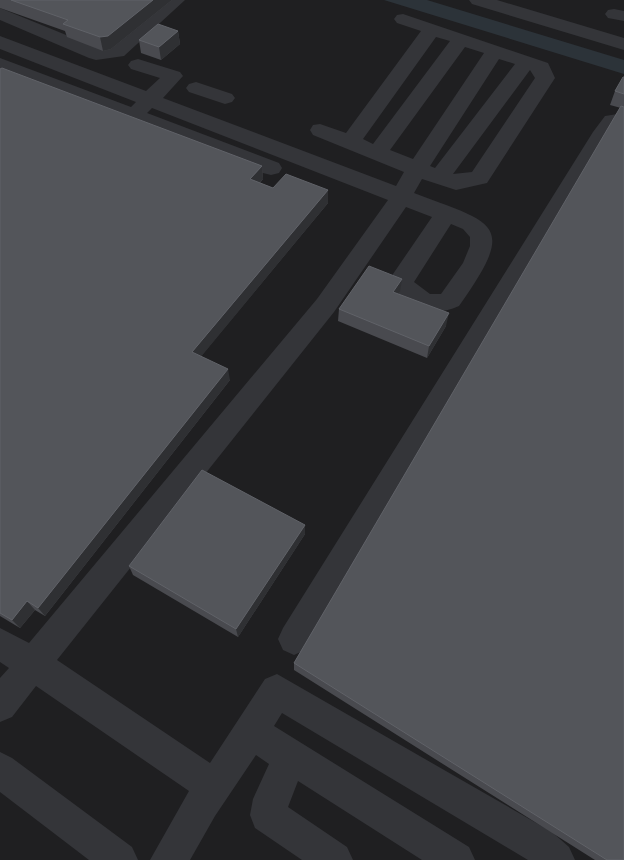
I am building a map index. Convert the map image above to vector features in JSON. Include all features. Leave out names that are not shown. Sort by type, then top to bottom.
[{"type":"street","points":[[0,14],[96,54],[104,54],[117,52],[176,0]]},
{"type":"street","points":[[478,0],[624,44]]},
{"type":"street","points":[[320,130],[456,183],[479,178],[544,78],[541,67],[403,19]]},
{"type":"street","points":[[352,141],[432,29]]},
{"type":"street","points":[[378,152],[461,39]]},
{"type":"street","points":[[0,42],[150,99],[397,206]]},
{"type":"street","points":[[0,705],[291,348],[371,244],[397,206],[417,169],[495,51]]},
{"type":"street","points":[[440,177],[526,62]]},
{"type":"street","points":[[132,116],[173,76],[138,65]]},
{"type":"street","points":[[2,68],[298,178],[397,206],[446,214]]},
{"type":"street","points":[[73,93],[92,77]]},
{"type":"street","points":[[196,88],[225,98]]},
{"type":"street","points":[[294,639],[603,132],[612,120],[624,119]]},
{"type":"street","points":[[0,644],[33,664],[215,787]]},
{"type":"street","points":[[169,860],[202,803],[215,787],[273,694],[277,691],[539,845],[556,860]]},
{"type":"street","points":[[250,732],[456,860]]},
{"type":"street","points":[[291,757],[271,799],[268,816],[334,860]]},
{"type":"street","points":[[0,770],[120,860]]},
{"type":"shaded area","points":[[0,0],[624,0],[624,860],[0,860]]},
{"type":"shaded area","points":[[384,0],[427,0],[624,60],[624,74]]},
{"type":"building","points":[[11,0],[153,0],[108,36],[100,37],[63,24],[68,20]]},
{"type":"building","points":[[158,24],[178,31],[159,47],[139,40]]},
{"type":"building","points":[[2,68],[262,166],[250,179],[273,188],[286,174],[328,190],[192,352],[228,369],[38,608],[27,601],[12,620],[0,613],[0,69]]},
{"type":"building","points":[[624,77],[624,94],[615,91]]},
{"type":"building","points":[[621,106],[624,107],[624,860],[607,860],[294,663]]},
{"type":"building","points":[[369,266],[402,279],[393,292],[449,313],[429,346],[339,309]]},
{"type":"building","points":[[202,470],[305,525],[236,629],[129,566]]}]
